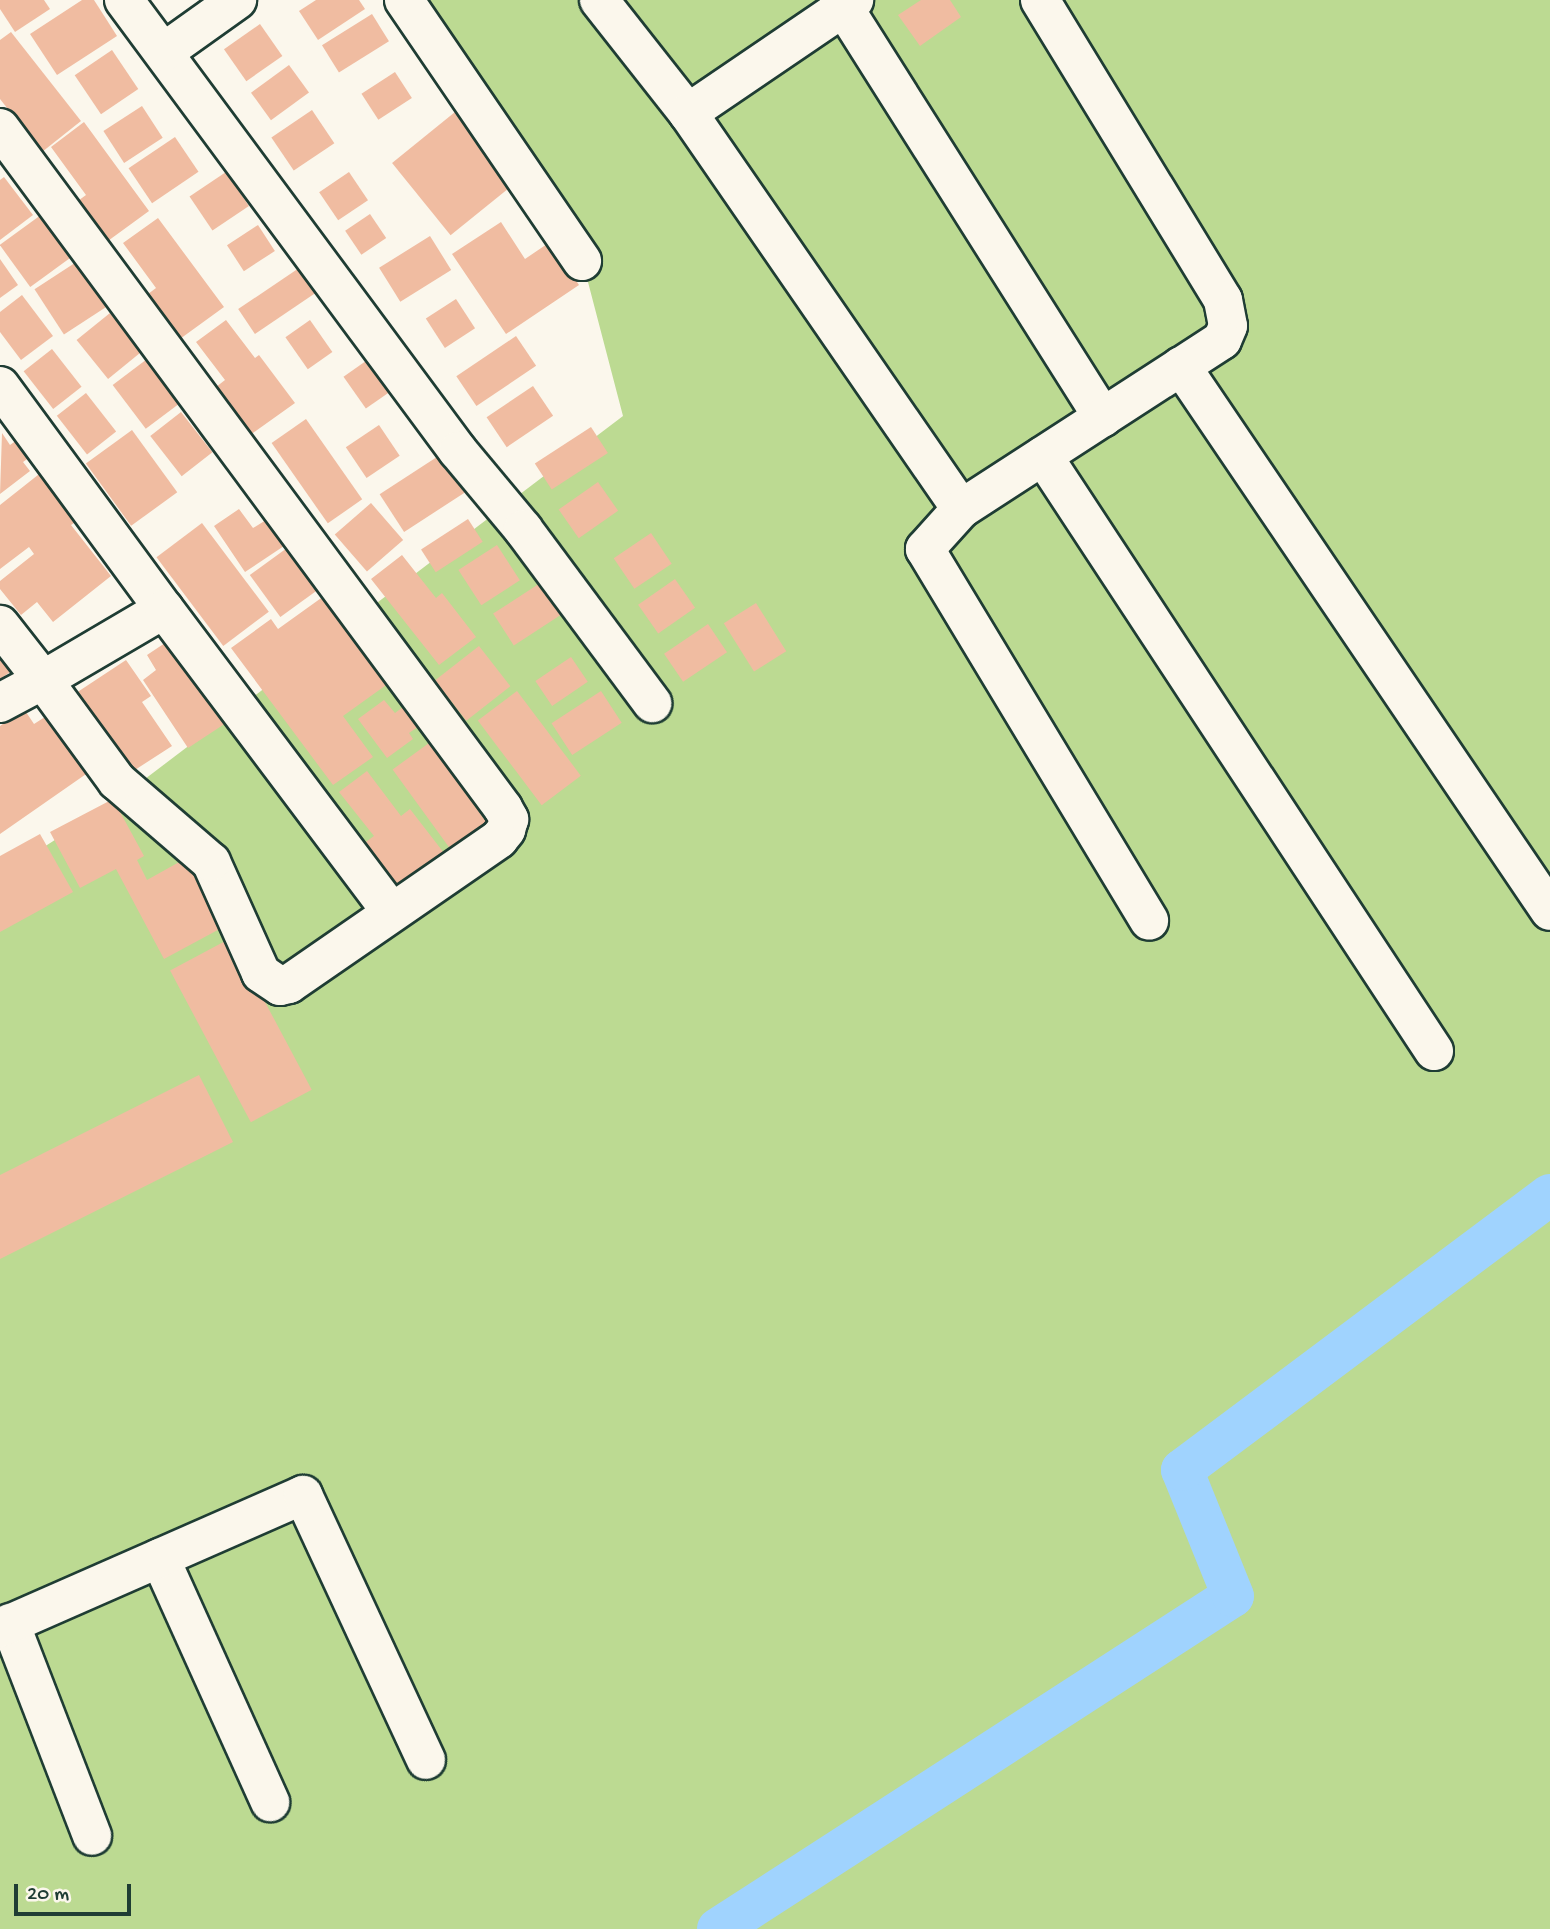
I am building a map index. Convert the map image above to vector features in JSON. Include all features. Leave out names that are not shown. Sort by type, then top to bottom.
[{"type":"street","points":[[124,0],[450,440],[523,529],[652,703]]},
{"type":"street","points":[[164,52],[237,0]]},
{"type":"street","points":[[404,0],[582,261]]},
{"type":"street","points":[[599,0],[688,113],[961,509]]},
{"type":"street","points":[[1040,0],[1227,310],[1228,326],[1222,340],[961,509],[925,549],[1149,921]]},
{"type":"street","points":[[688,113],[845,2],[1103,417]]},
{"type":"street","points":[[0,128],[509,819],[506,830],[499,839],[391,911],[289,984],[280,986],[261,973],[211,862],[117,781],[0,625]]},
{"type":"street","points":[[1181,366],[1550,911]]},
{"type":"street","points":[[0,386],[391,911]]},
{"type":"street","points":[[1043,456],[1434,1051]]},
{"type":"street","points":[[0,703],[164,609]]},
{"type":"street","points":[[92,1836],[5,1626],[303,1494],[426,1760]]},
{"type":"street","points":[[160,1558],[270,1802]]},
{"type":"green space","points":[[391,0],[1550,0],[1550,1929],[0,1929],[0,875],[116,801],[623,416],[577,240]]},
{"type":"building","points":[[0,0],[44,0],[50,9],[15,32],[0,9]]},
{"type":"building","points":[[82,0],[94,0],[117,36],[57,75],[30,34]]},
{"type":"building","points":[[316,0],[359,0],[365,9],[318,40],[299,11]]},
{"type":"building","points":[[921,0],[950,0],[961,17],[920,46],[898,15]]},
{"type":"building","points":[[372,14],[389,41],[339,72],[322,45]]},
{"type":"building","points":[[260,24],[282,56],[246,81],[224,49]]},
{"type":"building","points":[[11,32],[81,121],[42,152],[0,99],[0,40]]},
{"type":"building","points":[[112,50],[138,89],[101,114],[75,75]]},
{"type":"building","points":[[289,65],[309,93],[271,120],[251,93]]},
{"type":"building","points":[[395,72],[412,98],[378,120],[361,94]]},
{"type":"building","points":[[142,106],[163,138],[124,163],[103,131]]},
{"type":"building","points":[[312,110],[334,143],[294,171],[271,137]]},
{"type":"building","points":[[455,112],[514,184],[451,235],[392,163]]},
{"type":"building","points":[[84,122],[149,211],[101,246],[71,206],[86,195],[51,147]]},
{"type":"building","points":[[175,137],[198,172],[152,203],[129,168]]},
{"type":"building","points":[[226,172],[249,206],[212,231],[190,197]]},
{"type":"building","points":[[349,172],[368,200],[338,220],[319,192]]},
{"type":"building","points":[[4,177],[33,215],[0,240],[0,180]]},
{"type":"building","points":[[45,212],[76,254],[30,287],[0,245]]},
{"type":"building","points":[[370,214],[386,238],[361,255],[345,231]]},
{"type":"building","points":[[158,218],[224,307],[173,344],[140,300],[156,288],[123,243]]},
{"type":"building","points":[[501,222],[525,259],[550,242],[579,285],[506,334],[452,254]]},
{"type":"building","points":[[258,225],[275,251],[244,271],[227,245]]},
{"type":"building","points":[[430,236],[451,270],[400,302],[379,268]]},
{"type":"building","points":[[84,257],[113,302],[64,334],[35,289]]},
{"type":"building","points":[[0,259],[18,285],[0,298]]},
{"type":"building","points":[[302,266],[319,291],[255,334],[238,309]]},
{"type":"building","points":[[22,295],[53,336],[21,360],[0,332],[0,312]]},
{"type":"building","points":[[456,299],[475,328],[445,348],[426,319]]},
{"type":"building","points":[[110,313],[141,352],[108,379],[77,340]]},
{"type":"building","points":[[226,320],[255,358],[259,355],[295,403],[246,438],[211,391],[225,380],[196,342]]},
{"type":"building","points":[[310,320],[332,352],[308,369],[285,337]]},
{"type":"building","points":[[516,336],[536,366],[476,406],[456,376]]},
{"type":"building","points":[[52,349],[82,387],[53,409],[24,371]]},
{"type":"building","points":[[155,353],[188,397],[146,429],[113,385]]},
{"type":"building","points":[[373,356],[395,388],[366,409],[344,377]]},
{"type":"building","points":[[533,386],[553,416],[507,447],[487,417]]},
{"type":"building","points":[[86,393],[116,432],[87,454],[57,416]]},
{"type":"building","points":[[181,412],[212,452],[182,476],[150,436]]},
{"type":"building","points":[[306,419],[362,499],[328,523],[272,443]]},
{"type":"building","points":[[379,425],[400,456],[367,478],[346,447]]},
{"type":"building","points":[[591,427],[608,453],[552,489],[535,463]]},
{"type":"building","points":[[132,430],[177,492],[131,526],[86,464]]},
{"type":"building","points":[[2,433],[10,445],[17,440],[30,457],[23,462],[30,471],[0,494]]},
{"type":"building","points":[[440,455],[465,493],[404,532],[380,494]]},
{"type":"building","points":[[43,471],[80,519],[71,525],[111,576],[53,622],[37,602],[21,615],[0,589],[0,581],[34,554],[29,547],[0,569],[0,505]]},
{"type":"building","points":[[598,482],[618,511],[579,538],[559,510]]},
{"type":"building","points":[[371,503],[403,540],[367,571],[335,534]]},
{"type":"building","points":[[239,509],[253,528],[266,520],[284,546],[245,572],[214,526]]},
{"type":"building","points":[[468,519],[483,542],[436,572],[421,549]]},
{"type":"building","points":[[202,523],[269,612],[223,646],[156,557]]},
{"type":"building","points":[[651,533],[672,564],[634,589],[614,558]]},
{"type":"building","points":[[497,545],[520,580],[481,605],[458,570]]},
{"type":"building","points":[[287,548],[318,590],[280,617],[250,575]]},
{"type":"building","points":[[402,555],[436,598],[442,593],[476,637],[439,665],[371,579]]},
{"type":"building","points":[[551,576],[572,608],[514,645],[493,614]]},
{"type":"building","points":[[675,579],[695,608],[658,633],[638,605]]},
{"type":"building","points":[[324,596],[389,683],[343,716],[373,757],[333,785],[231,648],[271,619],[278,629]]},
{"type":"building","points":[[756,603],[786,651],[754,671],[724,623]]},
{"type":"building","points":[[708,624],[727,652],[683,682],[664,654]]},
{"type":"building","points":[[165,643],[174,656],[182,652],[229,721],[188,748],[143,680],[156,670],[147,655]]},
{"type":"building","points":[[479,646],[510,686],[466,721],[435,680]]},
{"type":"building","points":[[0,653],[13,670],[0,679]]},
{"type":"building","points":[[571,657],[588,682],[552,706],[535,681]]},
{"type":"building","points":[[126,660],[151,696],[142,702],[172,746],[124,777],[70,697]]},
{"type":"building","points":[[517,691],[581,776],[542,805],[478,720]]},
{"type":"building","points":[[601,691],[622,723],[572,755],[552,723]]},
{"type":"building","points":[[384,700],[395,713],[407,704],[422,724],[409,733],[413,739],[387,758],[358,719]]},
{"type":"building","points":[[24,709],[34,724],[48,715],[89,772],[0,834],[0,726]]},
{"type":"building","points":[[429,743],[488,825],[452,851],[393,769]]},
{"type":"building","points":[[367,771],[401,816],[410,809],[444,853],[393,892],[359,847],[374,836],[339,792]]},
{"type":"building","points":[[113,799],[144,856],[137,860],[147,880],[190,856],[227,925],[164,959],[116,869],[80,888],[50,832]]},
{"type":"building","points":[[40,834],[73,892],[0,932],[0,856]]},
{"type":"building","points":[[231,938],[312,1090],[251,1122],[170,970]]},
{"type":"building","points":[[199,1075],[233,1142],[0,1259],[0,1175]]},
{"type":"waterway","points":[[718,1929],[1233,1596],[1182,1470],[1550,1195]]}]
